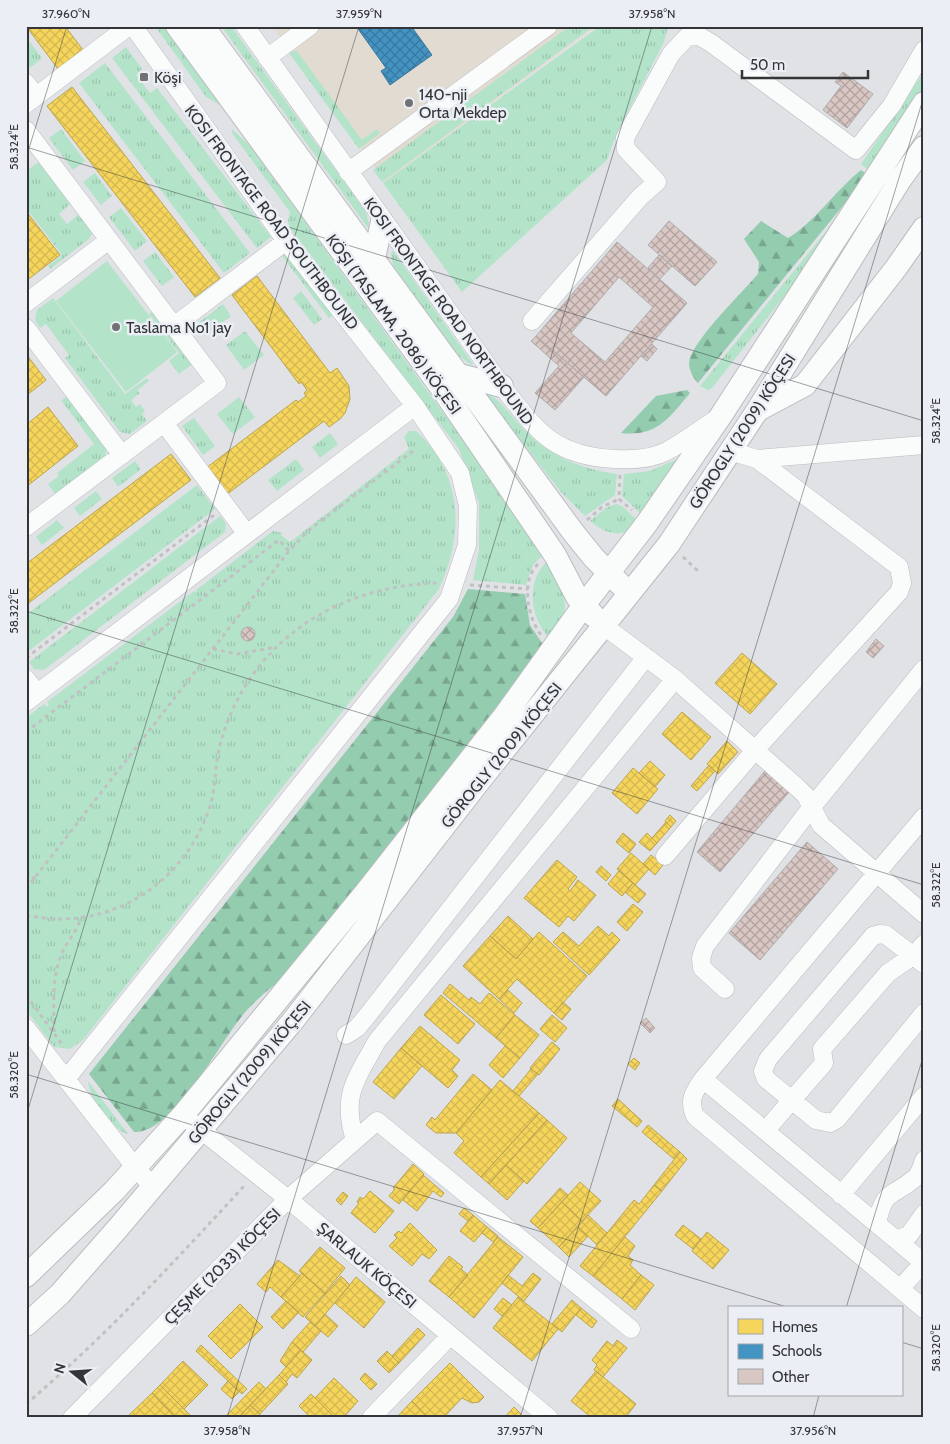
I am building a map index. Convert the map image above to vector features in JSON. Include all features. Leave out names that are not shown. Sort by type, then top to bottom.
[{"type":"main road","name":"KÖŞI (TASLAMA, 2086) KÖÇESI","points":[[178,26],[440,386],[552,552],[576,597],[604,626]]},
{"type":"main road","name":"KÖŞI (TASLAMA, 2086) KÖÇESI","points":[[203,26],[573,532],[610,574],[629,592]]},
{"type":"main road","name":"GÖROGLY (2009) KÖÇESI","points":[[26,1276],[135,1167],[183,1115],[372,884],[505,715],[647,523],[720,417],[924,104]]},
{"type":"main road","name":"GÖROGLY (2009) KÖÇESI","points":[[26,1325],[60,1294],[292,1022],[481,779],[669,544],[757,411],[900,180],[924,147]]},
{"type":"main road","points":[[374,258],[382,222]]},
{"type":"main road","points":[[757,411],[805,385],[896,268],[924,228]]},
{"type":"main road","points":[[459,375],[502,386]]},
{"type":"street","points":[[30,94],[131,26]]},
{"type":"street","name":"KOSI FRONTAGE ROAD SOUTHBOUND","points":[[67,1078],[449,599],[456,584],[467,545],[469,525],[465,488],[460,473],[449,454],[416,406],[286,241],[131,26]]},
{"type":"street","name":"KOSI FRONTAGE ROAD NORTHBOUND","points":[[245,26],[382,222],[502,386],[532,425],[556,446],[573,453],[595,458],[644,458],[666,452],[720,417]]},
{"type":"street","points":[[267,58],[310,26]]},
{"type":"street","points":[[348,172],[548,26]]},
{"type":"street","points":[[532,321],[640,197],[657,182],[626,149],[625,138],[671,54],[687,37],[698,36],[711,43],[856,150],[892,105],[924,50]]},
{"type":"street","points":[[26,130],[217,383],[26,527]]},
{"type":"street","points":[[26,304],[109,240]]},
{"type":"street","points":[[174,326],[286,241]]},
{"type":"street","points":[[26,328],[122,455]]},
{"type":"street","points":[[26,679],[32,697],[416,406]]},
{"type":"street","points":[[164,423],[247,534]]},
{"type":"street","points":[[757,459],[924,445]]},
{"type":"street","points":[[665,856],[755,750],[899,592],[902,583],[900,567],[757,459],[730,451]]},
{"type":"street","points":[[604,626],[675,679],[755,750],[806,796],[821,825],[876,874],[923,911]]},
{"type":"street","points":[[346,1035],[357,1028],[367,1016],[646,658]]},
{"type":"street","points":[[725,989],[702,968],[701,958],[705,946],[812,808],[924,669]]},
{"type":"street","points":[[355,1140],[350,1124],[351,1089],[377,1041],[675,679]]},
{"type":"street","points":[[924,817],[703,1079],[692,1095],[691,1107],[695,1116],[924,1309]]},
{"type":"street","points":[[921,954],[886,935],[880,934],[867,941],[768,1059],[763,1071],[766,1079],[822,1123],[830,1123],[837,1119],[924,1013]]},
{"type":"street","points":[[765,1132],[824,1063],[822,1049],[888,973],[921,954]]},
{"type":"street","points":[[26,1028],[135,1167],[153,1187]]},
{"type":"street","points":[[703,1079],[924,1263],[900,1289]]},
{"type":"street","points":[[841,1195],[924,1096]]},
{"type":"street","name":"ŞARLAUK KÖÇESI","points":[[183,1115],[256,1176],[288,1199],[549,1418]]},
{"type":"street","name":"ÇEŞME (2033) KÖÇESI","points":[[72,1418],[288,1199],[377,1121],[631,1329]]},
{"type":"street","points":[[876,1224],[880,1206],[889,1194],[917,1177],[924,1160]]},
{"type":"street","points":[[896,1240],[910,1235],[924,1214]]},
{"type":"street","points":[[370,1418],[450,1336]]},
{"type":"path","points":[[26,890],[289,551],[308,530],[413,451]]},
{"type":"path","points":[[573,532],[602,507],[619,498]]},
{"type":"path","points":[[26,658],[226,506]]},
{"type":"path","points":[[26,732],[279,540],[289,551]]},
{"type":"path","points":[[552,552],[535,567],[528,589],[533,621],[552,649]]},
{"type":"path","points":[[26,915],[80,920],[133,900],[158,883],[187,855],[208,813],[215,788],[218,754],[225,729],[247,685],[276,647],[322,611],[361,595],[395,586],[456,584],[528,589]]},
{"type":"path","points":[[213,649],[238,654],[260,652],[276,647]]},
{"type":"path","points":[[26,872],[34,879]]},
{"type":"path","points":[[54,1033],[54,987],[58,966],[80,920]]},
{"type":"path","points":[[26,1404],[54,1380],[152,1285],[247,1183],[256,1176]]},
{"type":"shaded area","name":"140-nji Orta Mekdep","points":[[272,26],[596,26],[385,181]]},
{"type":"green space","points":[[155,26],[165,26],[222,106],[206,97]]},
{"type":"green space","points":[[221,26],[231,26],[366,212],[371,232]]},
{"type":"green space","points":[[570,26],[594,26],[382,182],[373,170]]},
{"type":"green space","points":[[600,26],[668,26],[664,42],[617,133],[607,160],[462,292],[383,183]]},
{"type":"green space","points":[[26,37],[42,58],[30,68],[26,62]]},
{"type":"green space","points":[[126,47],[142,69],[136,75],[150,93],[157,88],[271,237],[257,248],[112,58]]},
{"type":"green space","points":[[297,51],[362,140],[377,129],[380,133],[359,149],[289,53]]},
{"type":"green space","points":[[105,63],[250,253],[224,273],[79,83]]},
{"type":"green space","points":[[924,72],[924,100],[849,214],[712,388],[708,390],[700,386],[873,174],[861,164]]},
{"type":"green space","points":[[61,129],[85,161],[73,170],[49,138]]},
{"type":"green space","points":[[232,129],[250,146],[536,541],[544,554],[532,566],[526,585],[473,580],[479,550],[479,503],[459,449],[290,228],[288,221],[290,212],[232,133]]},
{"type":"green space","points":[[39,162],[70,204],[59,214],[67,224],[79,214],[92,233],[89,239],[50,269],[48,266],[62,255],[26,208],[26,171]]},
{"type":"green space","points":[[861,170],[868,175],[698,383],[692,375],[689,364],[695,348],[711,326],[758,274],[759,262],[744,239],[761,221],[788,238],[807,224]]},
{"type":"green space","points":[[95,173],[112,196],[101,205],[83,182]]},
{"type":"green space","points":[[121,208],[147,241],[135,251],[109,217]]},
{"type":"green space","points":[[393,251],[473,364],[471,365],[458,355],[393,266],[391,253]]},
{"type":"green space","points":[[155,252],[174,277],[162,286],[143,261]]},
{"type":"green space","points":[[286,254],[335,314],[329,318],[282,256]]},
{"type":"green space","name":"Taslama No1 jay","points":[[107,261],[177,352],[126,392],[56,301]]},
{"type":"green space","points":[[301,291],[322,319],[314,325],[293,298]]},
{"type":"green space","points":[[53,298],[125,394],[147,378],[149,381],[137,390],[140,393],[131,400],[136,407],[140,404],[145,411],[142,414],[147,421],[130,434],[120,432],[65,358],[69,355],[46,324],[40,328],[35,320],[37,310]]},
{"type":"green space","points":[[223,304],[231,316],[205,336],[197,324]]},
{"type":"green space","points":[[154,310],[194,363],[179,374],[169,361],[179,353],[149,314]]},
{"type":"green space","points":[[245,331],[264,355],[244,370],[226,345]]},
{"type":"green space","points":[[687,390],[690,393],[661,424],[644,432],[621,433],[656,396]]},
{"type":"green space","points":[[487,393],[501,403],[530,436],[552,453],[576,464],[617,474],[615,495],[585,516],[561,492],[490,401]]},
{"type":"green space","points":[[68,396],[107,449],[104,459],[56,495],[48,484],[59,476],[57,473],[94,444],[61,400]]},
{"type":"green space","points":[[239,397],[255,417],[233,434],[217,414]]},
{"type":"green space","points":[[194,418],[215,446],[203,455],[182,426]]},
{"type":"green space","points":[[409,431],[416,431],[432,448],[451,486],[455,506],[453,547],[439,589],[83,1040],[70,1049],[54,1047],[26,1010],[26,718],[44,704],[47,707],[49,705],[47,702],[194,591],[197,593],[196,590],[273,531],[283,533],[281,535],[290,542],[409,449],[404,437]]},
{"type":"green space","points":[[330,433],[338,444],[320,458],[312,447]]},
{"type":"green space","points":[[680,458],[648,521],[622,496],[624,474],[650,471]]},
{"type":"green space","points":[[296,459],[304,470],[277,491],[268,480]]},
{"type":"green space","points":[[135,461],[141,469],[118,487],[112,478]]},
{"type":"green space","points":[[197,485],[215,509],[26,653],[26,615]]},
{"type":"green space","points":[[96,491],[102,499],[80,516],[74,508]]},
{"type":"green space","points":[[616,504],[622,506],[642,525],[628,532],[615,533],[603,530],[590,521],[606,508]]},
{"type":"green space","points":[[220,516],[226,524],[225,532],[44,670],[34,669],[29,662]]},
{"type":"green space","points":[[57,520],[64,528],[42,545],[36,537]]},
{"type":"green space","points":[[548,560],[559,583],[565,609],[553,642],[539,624],[533,602],[535,580],[540,569]]},
{"type":"green space","points":[[468,589],[525,594],[530,625],[546,649],[293,970],[248,1009],[179,1104],[163,1119],[148,1129],[134,1132],[89,1074],[453,617]]},
{"type":"green space","points":[[88,1081],[128,1134],[115,1127],[102,1112],[92,1095]]},
{"type":"building: Homes","points":[[26,26],[65,26],[83,50],[58,69]]},
{"type":"building: Homes","points":[[72,87],[220,278],[195,297],[47,106]]},
{"type":"building: Homes","points":[[26,211],[60,255],[26,281]]},
{"type":"building: Homes","points":[[257,276],[330,373],[337,368],[349,386],[350,399],[345,413],[340,419],[329,427],[324,421],[226,495],[206,468],[296,400],[298,402],[306,396],[304,393],[307,390],[301,382],[299,384],[232,295]]},
{"type":"building: Homes","points":[[26,354],[46,380],[26,396]]},
{"type":"building: Homes","points":[[48,407],[78,446],[26,487],[26,425]]},
{"type":"building: Homes","points":[[171,454],[191,480],[26,605],[26,564]]},
{"type":"building: Homes","points":[[742,653],[777,684],[750,714],[715,683]]},
{"type":"building: Homes","points":[[682,712],[711,737],[691,760],[662,734]]},
{"type":"building: Homes","points":[[727,741],[738,752],[718,774],[707,764]]},
{"type":"building: Homes","points":[[650,761],[665,775],[655,787],[639,773]]},
{"type":"building: Homes","points":[[709,765],[715,771],[697,791],[691,786]]},
{"type":"building: Homes","points":[[633,768],[658,789],[637,814],[612,793]]},
{"type":"building: Homes","points":[[670,815],[676,821],[671,827],[665,821]]},
{"type":"building: Homes","points":[[666,822],[671,827],[657,843],[652,838]]},
{"type":"building: Homes","points":[[623,833],[636,844],[629,853],[616,842]]},
{"type":"building: Homes","points":[[647,833],[657,843],[650,851],[639,842]]},
{"type":"building: Homes","points":[[631,853],[649,869],[635,885],[617,869]]},
{"type":"building: Homes","points":[[651,855],[663,865],[655,875],[643,864]]},
{"type":"building: Homes","points":[[557,860],[577,877],[568,889],[570,891],[578,880],[596,895],[574,921],[568,916],[559,927],[524,898]]},
{"type":"building: Homes","points":[[601,866],[611,875],[606,881],[596,872]]},
{"type":"building: Homes","points":[[619,871],[633,883],[622,896],[608,884]]},
{"type":"building: Homes","points":[[633,883],[646,894],[638,903],[625,892]]},
{"type":"building: Homes","points":[[633,904],[643,912],[627,931],[617,922]]},
{"type":"building: Homes","points":[[508,916],[533,939],[516,959],[490,936]]},
{"type":"building: Homes","points":[[598,926],[609,936],[612,932],[620,940],[589,975],[553,942],[563,932],[579,946]]},
{"type":"building: Homes","points":[[539,932],[587,976],[554,1013],[517,979],[499,999],[463,966],[490,936],[516,959]]},
{"type":"building: Homes","points":[[450,984],[469,1000],[471,997],[480,1004],[489,993],[515,1015],[496,1038],[443,993]]},
{"type":"building: Homes","points":[[508,990],[522,1003],[514,1013],[499,999]]},
{"type":"building: Homes","points":[[441,995],[475,1024],[458,1044],[424,1015]]},
{"type":"building: Homes","points":[[563,1002],[571,1009],[562,1020],[554,1013]]},
{"type":"building: Homes","points":[[515,1015],[539,1035],[520,1058],[496,1038]]},
{"type":"building: Homes","points":[[552,1015],[567,1028],[555,1042],[540,1029]]},
{"type":"building: Homes","points":[[420,1026],[460,1060],[452,1070],[458,1076],[448,1088],[401,1048]]},
{"type":"building: Homes","points":[[552,1042],[560,1049],[539,1075],[530,1068]]},
{"type":"building: Homes","points":[[505,1046],[520,1058],[503,1078],[489,1065]]},
{"type":"building: Homes","points":[[401,1048],[422,1066],[394,1099],[373,1082]]},
{"type":"building: Homes","points":[[634,1058],[640,1063],[635,1070],[628,1064]]},
{"type":"building: Homes","points":[[531,1069],[538,1074],[519,1096],[513,1091]]},
{"type":"building: Homes","points":[[473,1074],[492,1090],[456,1133],[436,1133],[426,1125],[432,1117],[435,1120]]},
{"type":"building: Homes","points":[[500,1080],[539,1113],[481,1177],[454,1153],[464,1141],[456,1133]]},
{"type":"building: Homes","points":[[618,1099],[642,1121],[637,1127],[612,1106]]},
{"type":"building: Homes","points":[[539,1113],[547,1120],[489,1184],[481,1177]]},
{"type":"building: Homes","points":[[547,1120],[567,1138],[527,1184],[506,1165]]},
{"type":"building: Homes","points":[[648,1125],[680,1152],[674,1159],[642,1132]]},
{"type":"building: Homes","points":[[680,1152],[687,1159],[662,1191],[654,1185]]},
{"type":"building: Homes","points":[[413,1164],[424,1174],[399,1204],[389,1196],[395,1189],[393,1188]]},
{"type":"building: Homes","points":[[506,1165],[524,1181],[507,1200],[489,1184]]},
{"type":"building: Homes","points":[[423,1175],[444,1193],[441,1197],[433,1191],[417,1211],[403,1200]]},
{"type":"building: Homes","points":[[580,1182],[601,1201],[582,1221],[562,1202]]},
{"type":"building: Homes","points":[[654,1185],[662,1191],[593,1276],[580,1266],[634,1200],[639,1204]]},
{"type":"building: Homes","points":[[560,1188],[568,1195],[538,1228],[530,1221]]},
{"type":"building: Homes","points":[[370,1191],[394,1211],[375,1233],[351,1213],[359,1203],[357,1202],[360,1197],[363,1199]]},
{"type":"building: Homes","points":[[343,1192],[348,1196],[341,1205],[336,1200]]},
{"type":"building: Homes","points":[[562,1202],[582,1221],[559,1247],[538,1228]]},
{"type":"building: Homes","points":[[464,1208],[473,1215],[468,1221],[459,1214]]},
{"type":"building: Homes","points":[[473,1215],[487,1227],[474,1242],[460,1231]]},
{"type":"building: Homes","points":[[588,1215],[607,1233],[597,1245],[578,1227]]},
{"type":"building: Homes","points":[[410,1223],[437,1250],[429,1259],[422,1254],[412,1266],[389,1246],[397,1238],[394,1235],[399,1231],[401,1233]]},
{"type":"building: Homes","points":[[683,1225],[701,1239],[693,1249],[675,1235]]},
{"type":"building: Homes","points":[[487,1227],[498,1236],[493,1242],[482,1233]]},
{"type":"building: Homes","points":[[578,1227],[588,1236],[569,1257],[559,1247]]},
{"type":"building: Homes","points":[[707,1232],[729,1250],[713,1269],[692,1251]]},
{"type":"building: Homes","points":[[498,1237],[523,1257],[474,1318],[449,1297]]},
{"type":"building: Homes","points":[[625,1237],[635,1246],[628,1256],[633,1260],[630,1265],[641,1275],[622,1299],[593,1276]]},
{"type":"building: Homes","points":[[320,1247],[345,1268],[325,1293],[299,1271]]},
{"type":"building: Homes","points":[[449,1256],[463,1267],[461,1269],[468,1275],[449,1297],[429,1281]]},
{"type":"building: Homes","points":[[278,1260],[300,1276],[281,1297],[270,1287],[266,1292],[257,1284]]},
{"type":"building: Homes","points":[[302,1273],[325,1293],[303,1317],[281,1297]]},
{"type":"building: Homes","points":[[533,1273],[541,1279],[524,1301],[502,1283],[508,1275],[522,1286]]},
{"type":"building: Homes","points":[[641,1275],[654,1285],[635,1310],[622,1299]]},
{"type":"building: Homes","points":[[341,1276],[350,1285],[315,1326],[305,1317]]},
{"type":"building: Homes","points":[[356,1277],[385,1302],[364,1328],[335,1303]]},
{"type":"building: Homes","points":[[518,1297],[558,1329],[532,1361],[493,1328]]},
{"type":"building: Homes","points":[[503,1298],[512,1305],[502,1316],[494,1309]]},
{"type":"building: Homes","points":[[572,1300],[581,1308],[562,1332],[552,1324]]},
{"type":"building: Homes","points":[[286,1301],[299,1312],[283,1329],[271,1317]]},
{"type":"building: Homes","points":[[240,1304],[263,1327],[231,1359],[208,1336]]},
{"type":"building: Homes","points":[[581,1308],[597,1321],[592,1328],[576,1315]]},
{"type":"building: Homes","points":[[325,1314],[338,1326],[328,1337],[315,1326]]},
{"type":"building: Homes","points":[[310,1322],[321,1331],[303,1352],[292,1342]]},
{"type":"building: Homes","points":[[418,1328],[425,1335],[399,1363],[392,1356]]},
{"type":"building: Homes","points":[[617,1340],[627,1348],[603,1377],[594,1370],[597,1365],[592,1360],[607,1341],[613,1346]]},
{"type":"building: Homes","points":[[292,1342],[301,1350],[286,1367],[280,1361]]},
{"type":"building: Homes","points":[[201,1345],[247,1389],[242,1394],[196,1351]]},
{"type":"building: Homes","points":[[301,1350],[312,1360],[297,1378],[292,1374],[286,1382],[279,1375]]},
{"type":"building: Homes","points":[[387,1351],[399,1363],[389,1373],[377,1361]]},
{"type":"building: Homes","points":[[183,1361],[208,1385],[184,1409],[160,1385]]},
{"type":"building: Homes","points":[[450,1363],[484,1397],[479,1402],[472,1403],[462,1398],[443,1418],[429,1418],[412,1401]]},
{"type":"building: Homes","points":[[596,1371],[636,1404],[625,1418],[592,1418],[571,1401]]},
{"type":"building: Homes","points":[[365,1373],[377,1384],[371,1390],[360,1379]]},
{"type":"building: Homes","points":[[279,1375],[288,1384],[260,1414],[250,1405]]},
{"type":"building: Homes","points":[[334,1378],[358,1401],[343,1418],[335,1418],[315,1398]]},
{"type":"building: Homes","points":[[228,1381],[239,1392],[232,1399],[221,1389]]},
{"type":"building: Homes","points":[[259,1382],[266,1389],[238,1418],[224,1418]]},
{"type":"building: Homes","points":[[160,1385],[193,1418],[176,1418],[152,1393]]},
{"type":"building: Homes","points":[[152,1393],[176,1418],[126,1418]]},
{"type":"building: Homes","points":[[311,1394],[335,1418],[311,1418],[299,1406]]},
{"type":"building: Homes","points":[[412,1401],[429,1418],[396,1418]]},
{"type":"building: Homes","points":[[250,1405],[260,1414],[256,1418],[238,1418]]},
{"type":"building: Homes","points":[[514,1407],[521,1414],[517,1418],[504,1418]]},
{"type":"building: Schools","points":[[356,26],[411,26],[432,55],[390,85],[381,71],[386,68]]},
{"type":"building: Other","points":[[843,72],[873,94],[847,128],[823,110],[841,86],[835,82]]},
{"type":"building: Other","points":[[669,221],[717,262],[695,286],[648,245]]},
{"type":"building: Other","points":[[617,242],[687,303],[606,396],[536,336]],"holes":[[[619,277],[653,307],[605,362],[571,333]]]},
{"type":"building: Other","points":[[659,255],[672,266],[660,279],[648,268]]},
{"type":"building: Other","points":[[536,336],[584,377],[555,410],[535,393],[559,366],[531,341]]},
{"type":"building: Other","points":[[652,344],[657,349],[647,361],[641,356]]},
{"type":"building: Other","points":[[245,627],[251,627],[255,634],[251,641],[245,641],[241,637],[241,631]]},
{"type":"building: Other","points":[[876,639],[884,646],[873,658],[866,652]]},
{"type":"building: Other","points":[[765,771],[789,792],[720,872],[697,852]]},
{"type":"building: Other","points":[[807,842],[838,869],[760,960],[729,933]]},
{"type":"building: Other","points":[[646,1018],[655,1028],[650,1033],[640,1023]]},
{"type":"place","name":"Köşi","points":[[144,77]]},
{"type":"place","name":"140-nji Orta Mekdep","points":[[409,103]]},
{"type":"place","name":"Taslama No1 jay","points":[[116,327]]}]
